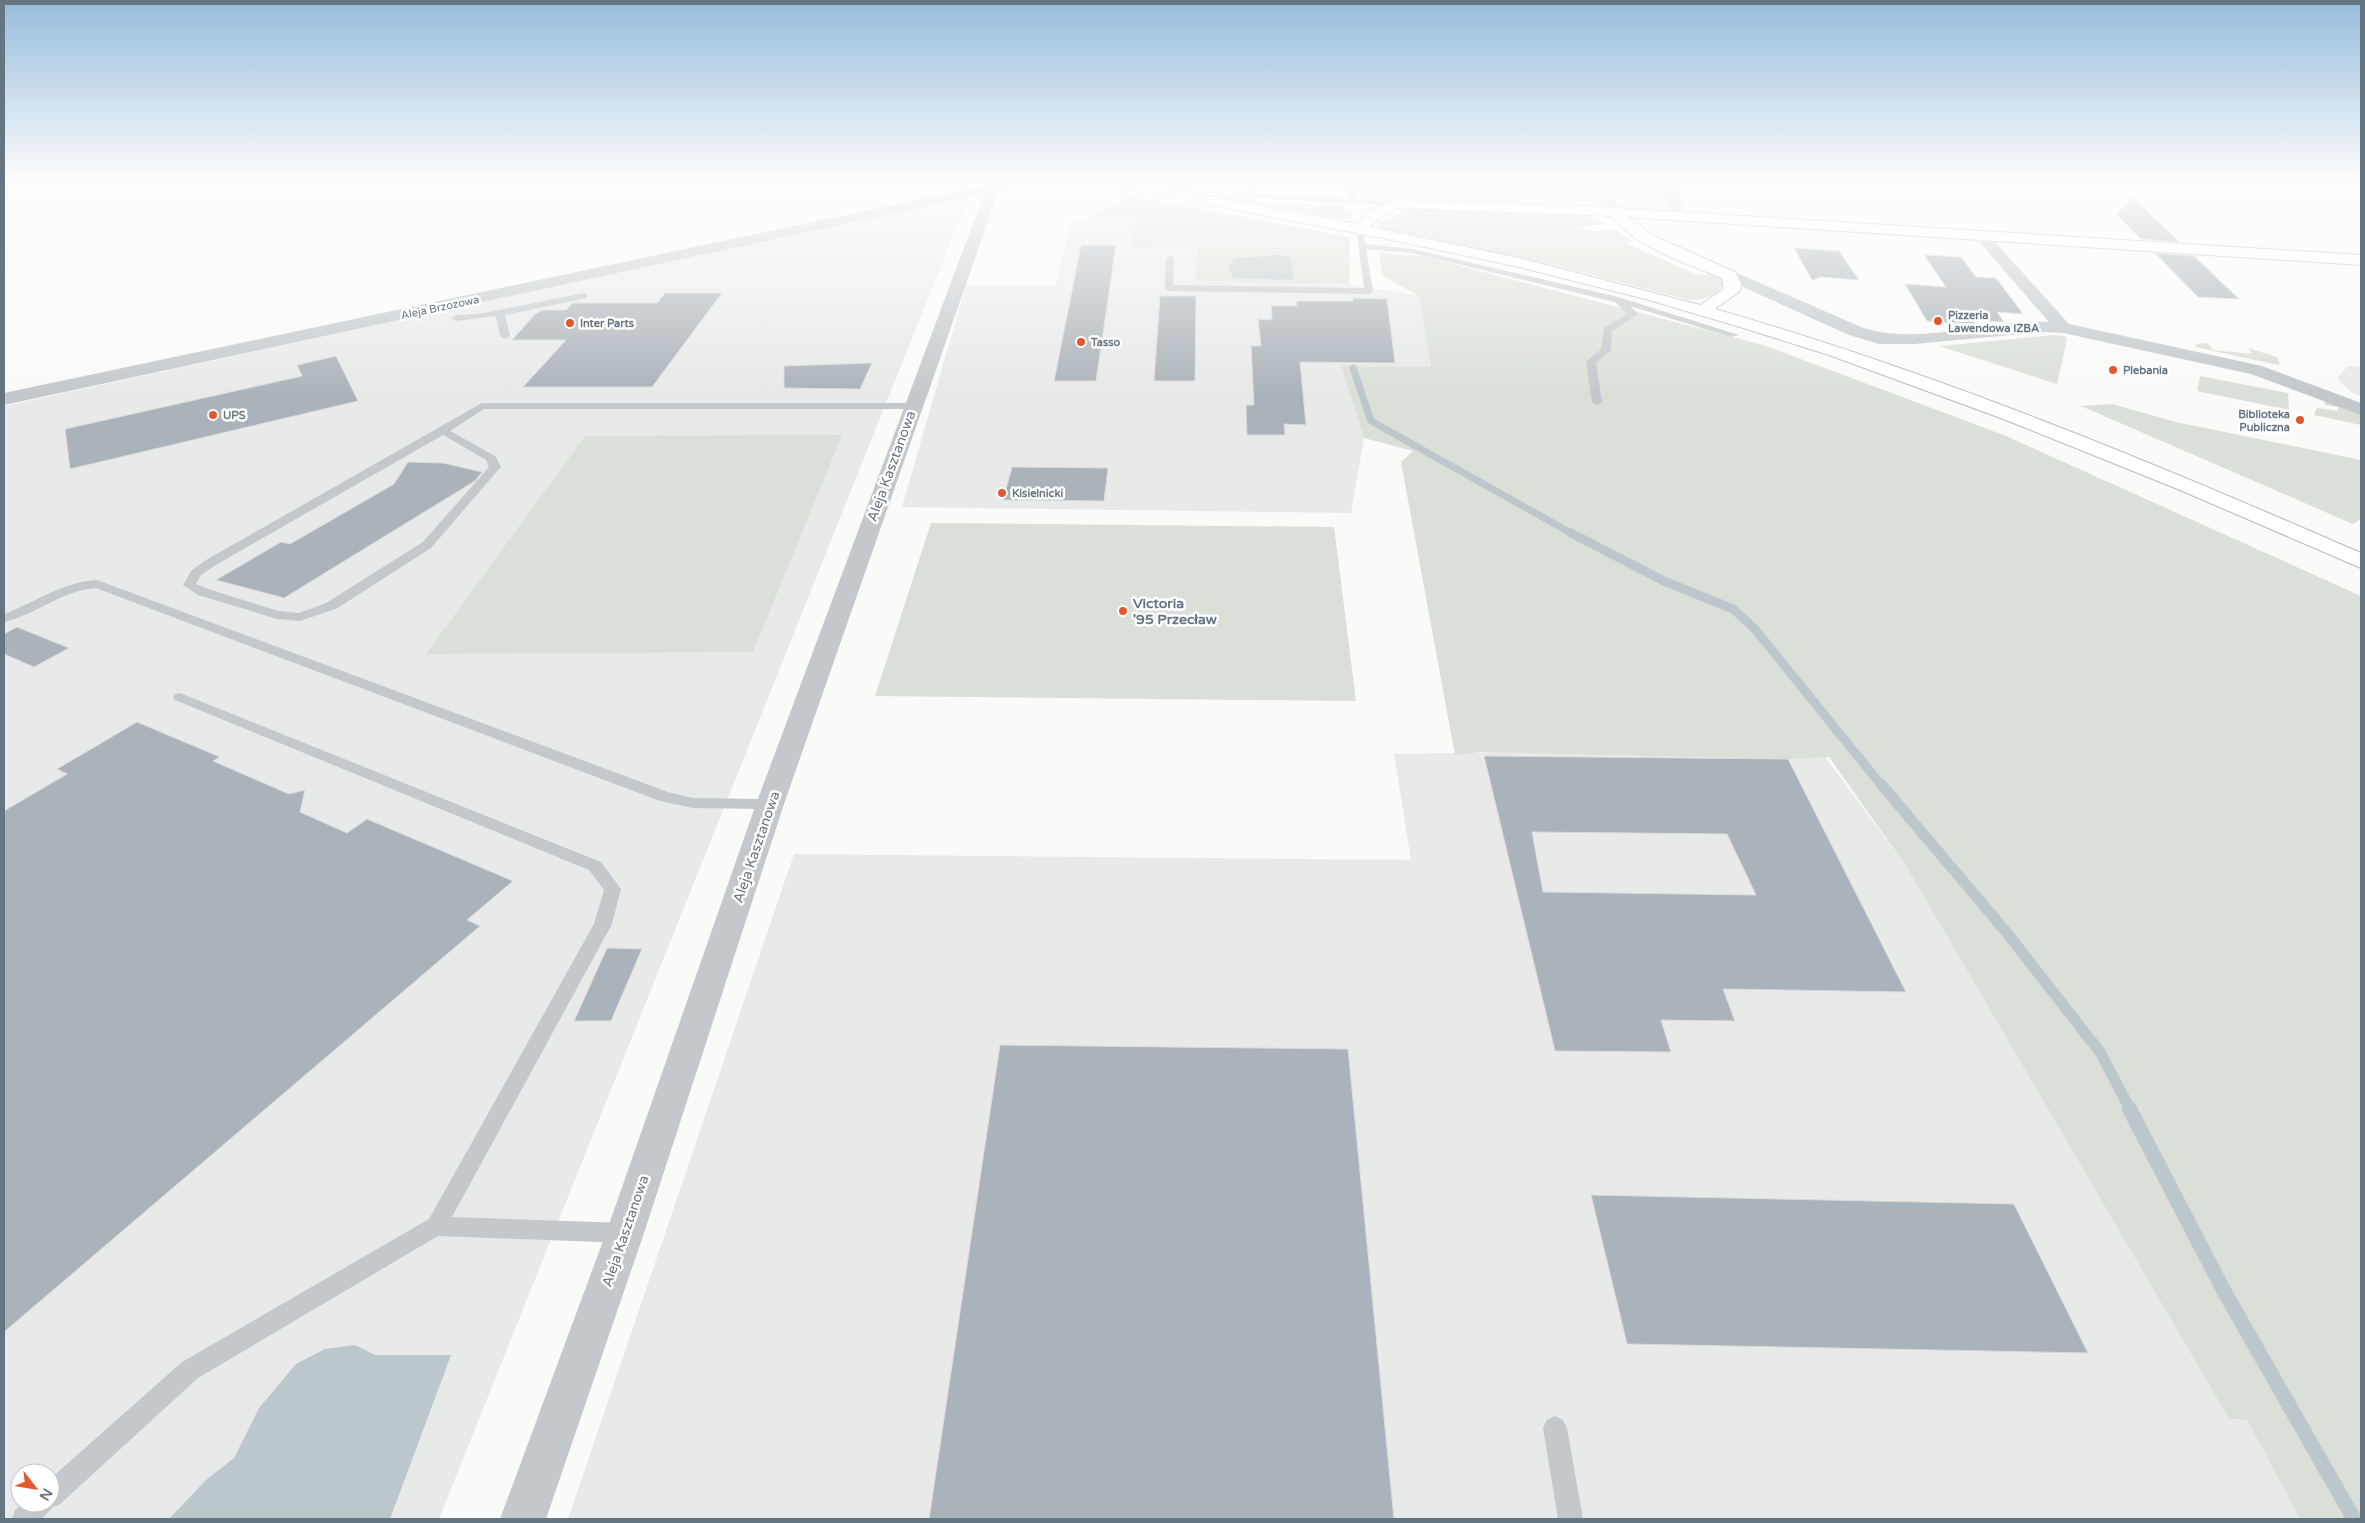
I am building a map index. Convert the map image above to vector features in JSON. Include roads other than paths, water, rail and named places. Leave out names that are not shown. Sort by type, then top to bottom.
[{"type":"street","name":"Aleja Brzozowa","points":[[4,399],[683,252]]},
{"type":"street","name":"Aleja Kasztanowa","points":[[523,1519],[625,1232],[770,804],[912,406],[971,252]]},
{"type":"street","points":[[1466,252],[1553,270],[1703,310],[1823,347],[2033,423],[2187,485],[2361,561]]},
{"type":"street","points":[[1678,252],[1856,331],[1879,339],[1914,339],[2044,327],[2063,328],[2256,370],[2361,409]]},
{"type":"street","points":[[1996,252],[2063,328]]},
{"type":"street","points":[[2241,252],[2361,260]]},
{"type":"street","points":[[1703,310],[1727,295],[1733,287],[1729,275]]},
{"type":"lane","points":[[1170,258],[1169,288],[1369,292],[1364,252]]},
{"type":"lane","points":[[1417,252],[1618,300],[1734,335]]},
{"type":"lane","points":[[456,318],[479,317],[584,296]]},
{"type":"lane","points":[[1597,402],[1590,362],[1606,350],[1607,330],[1633,314],[1618,300]]},
{"type":"lane","points":[[500,313],[505,336]]},
{"type":"lane","points":[[443,431],[491,458],[495,467],[427,545],[331,606],[300,616],[277,615],[203,592],[189,585],[196,573],[210,563],[443,431],[482,406],[912,406]]},
{"type":"lane","points":[[4,618],[69,589],[85,584],[97,584],[665,797],[693,803],[770,804]]},
{"type":"lane","points":[[60,1487],[190,1370],[436,1226],[603,924],[613,890],[595,866],[180,697]]},
{"type":"lane","points":[[436,1226],[625,1232]]},
{"type":"lane","points":[[1555,1428],[1571,1519]]},
{"type":"waterway","points":[[1353,368],[1371,421],[1571,533]]},
{"type":"waterway","points":[[1569,532],[1664,581],[1733,609],[1754,628],[1882,786]]},
{"type":"waterway","points":[[1881,784],[2007,933],[2100,1052],[2130,1109]]},
{"type":"waterway","points":[[2129,1108],[2225,1293],[2354,1519]]},
{"type":"place","name":"Pizzeria Lawendowa IZBA","points":[[1938,321]]},
{"type":"place","name":"Inter Parts","points":[[570,323]]},
{"type":"place","name":"Tasso","points":[[1081,342]]},
{"type":"place","name":"Plebania","points":[[2113,370]]},
{"type":"place","name":"UPS","points":[[213,415]]},
{"type":"place","name":"Biblioteka Publiczna","points":[[2300,420]]},
{"type":"place","name":"Kisielnicki","points":[[1002,493]]},
{"type":"place","name":"Victoria '95 Przecław","points":[[1123,611]]}]
